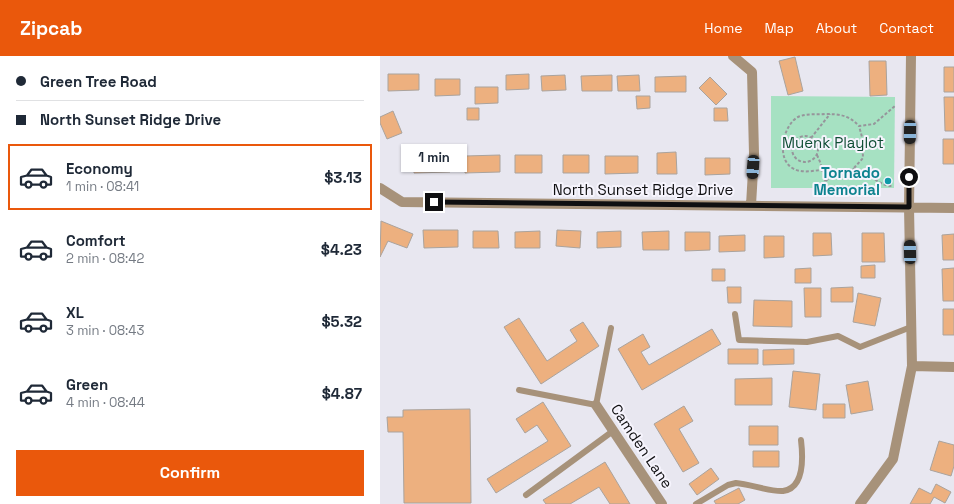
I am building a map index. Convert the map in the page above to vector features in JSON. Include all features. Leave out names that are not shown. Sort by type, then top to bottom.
[{"type":"street","points":[[733,56],[752,72],[754,154],[750,205]]},
{"type":"street","points":[[860,504],[893,459],[912,366],[909,207],[911,56]]},
{"type":"street","name":"North Sunset Ridge Drive","points":[[380,188],[402,202],[954,208]]},
{"type":"street","points":[[912,366],[954,367]]},
{"type":"street","name":"Camden Lane","points":[[596,405],[662,504]]},
{"type":"lane","points":[[735,314],[739,340],[807,342],[838,336],[860,348],[911,327]]},
{"type":"lane","points":[[519,390],[596,405],[611,328]]},
{"type":"lane","points":[[526,495],[613,431]]},
{"type":"lane","points":[[696,504],[728,485],[744,484],[782,491],[790,488],[796,484],[799,478],[802,456],[801,440]]},
{"type":"path","points":[[858,126],[874,124],[895,106]]},
{"type":"path","points":[[821,170],[804,172],[791,167],[784,155],[785,136],[788,126],[799,117],[809,114],[830,114],[848,117],[858,126],[862,137],[863,154],[861,162],[854,168],[841,171],[826,181]]},
{"type":"path","points":[[811,138],[830,114]]},
{"type":"path","points":[[817,155],[810,161],[804,162],[796,159],[792,154],[792,144],[796,139],[803,136],[811,138],[817,144],[817,155],[821,164],[821,170],[824,172],[826,186]]},
{"type":"path","points":[[854,168],[863,171],[888,186],[893,186]]},
{"type":"green space","name":"Muenk Playlot","points":[[771,96],[895,97],[894,188],[771,188]]},
{"type":"building","points":[[795,57],[803,91],[788,95],[779,61]]},
{"type":"building","points":[[869,61],[886,61],[887,95],[870,96]]},
{"type":"building","points":[[944,67],[954,67],[954,92],[944,92]]},
{"type":"building","points":[[388,74],[419,74],[419,90],[388,91]]},
{"type":"building","points":[[529,74],[529,89],[506,90],[506,75]]},
{"type":"building","points":[[565,75],[566,90],[542,91],[541,76]]},
{"type":"building","points":[[612,75],[612,91],[582,91],[581,76]]},
{"type":"building","points":[[639,75],[640,91],[618,91],[617,76]]},
{"type":"building","points":[[686,76],[686,92],[655,92],[655,77]]},
{"type":"building","points":[[710,77],[727,94],[716,105],[699,88]]},
{"type":"building","points":[[435,79],[460,79],[460,95],[435,96]]},
{"type":"building","points":[[475,87],[498,87],[498,103],[475,104]]},
{"type":"building","points":[[636,96],[650,96],[650,108],[637,109]]},
{"type":"building","points":[[944,97],[954,97],[954,131],[945,131]]},
{"type":"building","points":[[467,108],[479,108],[479,120],[467,120]]},
{"type":"building","points":[[714,108],[727,108],[728,121],[714,121]]},
{"type":"building","points":[[393,111],[402,133],[387,139],[380,123],[380,117]]},
{"type":"building","points":[[943,139],[954,139],[954,164],[943,164]]},
{"type":"building","points":[[676,152],[677,174],[657,174],[657,153]]},
{"type":"building","points":[[500,155],[500,172],[465,173],[465,156]]},
{"type":"building","points":[[515,155],[542,155],[542,173],[515,173]]},
{"type":"building","points":[[563,155],[589,155],[589,173],[563,173]]},
{"type":"building","points":[[450,156],[450,172],[414,173],[414,157]]},
{"type":"building","points":[[605,156],[638,156],[638,173],[605,174]]},
{"type":"building","points":[[705,158],[730,158],[730,174],[705,175]]},
{"type":"building","points":[[381,221],[413,234],[407,248],[388,241],[380,257]]},
{"type":"building","points":[[423,230],[458,230],[458,247],[424,248]]},
{"type":"building","points":[[557,230],[581,231],[580,248],[556,246]]},
{"type":"building","points":[[473,231],[498,231],[499,248],[473,248]]},
{"type":"building","points":[[540,231],[540,248],[515,248],[515,232]]},
{"type":"building","points":[[621,231],[621,247],[597,248],[597,232]]},
{"type":"building","points":[[669,231],[669,250],[643,250],[642,232]]},
{"type":"building","points":[[685,232],[710,232],[710,250],[685,251]]},
{"type":"building","points":[[813,233],[831,233],[832,255],[813,256]]},
{"type":"building","points":[[862,233],[884,233],[885,262],[862,262]]},
{"type":"building","points":[[954,234],[954,260],[943,260],[942,235]]},
{"type":"building","points":[[745,235],[745,251],[719,252],[719,236]]},
{"type":"building","points":[[764,236],[784,236],[784,257],[764,258]]},
{"type":"building","points":[[875,265],[875,278],[861,278],[861,266]]},
{"type":"building","points":[[811,268],[811,283],[795,283],[795,269]]},
{"type":"building","points":[[954,268],[954,301],[943,301],[942,269]]},
{"type":"building","points":[[712,269],[725,269],[725,281],[712,281]]},
{"type":"building","points":[[727,287],[741,287],[741,303],[728,303]]},
{"type":"building","points":[[853,287],[853,302],[831,302],[831,288]]},
{"type":"building","points":[[804,288],[821,288],[821,317],[805,317]]},
{"type":"building","points":[[858,293],[881,298],[875,326],[853,322]]},
{"type":"building","points":[[754,300],[792,301],[792,327],[753,326]]},
{"type":"building","points":[[943,309],[954,309],[954,335],[943,335]]},
{"type":"building","points":[[519,318],[547,361],[577,341],[570,330],[583,322],[599,346],[541,384],[504,327]]},
{"type":"building","points":[[712,329],[721,344],[642,390],[618,349],[643,334],[650,347],[641,352],[649,365]]},
{"type":"building","points":[[728,349],[758,349],[758,364],[728,364]]},
{"type":"building","points":[[794,349],[794,364],[763,365],[763,350]]},
{"type":"building","points":[[793,371],[820,374],[816,410],[789,407]]},
{"type":"building","points":[[772,378],[772,405],[735,405],[735,379]]},
{"type":"building","points":[[868,381],[873,410],[851,414],[846,385]]},
{"type":"building","points":[[543,402],[571,446],[496,493],[487,479],[548,441],[537,425],[525,433],[516,419]]},
{"type":"building","points":[[823,404],[845,404],[845,418],[823,418]]},
{"type":"building","points":[[684,406],[693,421],[679,429],[699,463],[683,472],[654,424]]},
{"type":"building","points":[[470,409],[471,503],[404,503],[403,432],[388,432],[387,417],[403,417],[403,410]]},
{"type":"building","points":[[749,426],[778,426],[778,445],[749,445]]},
{"type":"building","points":[[939,441],[954,445],[954,466],[951,476],[930,470]]},
{"type":"building","points":[[753,451],[779,451],[779,467],[753,467]]},
{"type":"building","points":[[605,462],[630,504],[610,504],[599,487],[570,504],[546,504],[543,500]]},
{"type":"building","points":[[711,468],[719,479],[697,495],[689,484]]},
{"type":"building","points":[[936,484],[951,492],[945,503],[934,497],[930,504],[910,504],[919,488],[931,494]]},
{"type":"building","points":[[739,488],[745,500],[738,504],[716,504],[714,501]]},
{"type":"place","name":"Tornado Memorial","points":[[888,181]]},
{"type":"route","points":[[434,202],[909,207],[909,177]]}]
